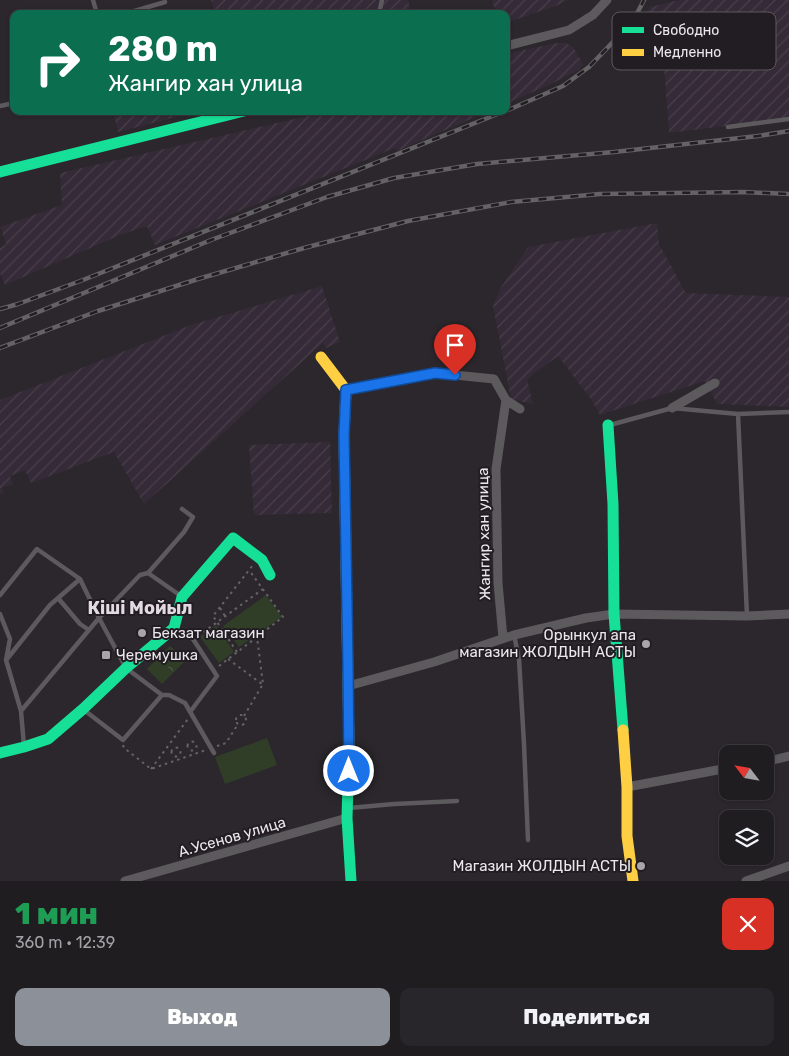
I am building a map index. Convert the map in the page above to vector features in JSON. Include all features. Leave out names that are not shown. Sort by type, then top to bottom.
[{"type":"street","points":[[510,45],[569,30],[594,15],[606,0]]},
{"type":"street","points":[[0,172],[228,115]]},
{"type":"street","points":[[321,357],[346,390],[344,435],[349,771],[347,813],[351,881]]},
{"type":"street","points":[[346,390],[435,373],[494,378],[506,400],[520,409]]},
{"type":"street","points":[[672,408],[715,383]]},
{"type":"street","name":"Жангир хан улица","points":[[503,638],[498,583],[496,469],[506,400]]},
{"type":"street","points":[[608,425],[613,504],[614,614],[627,787],[626,836],[633,881]]},
{"type":"street","points":[[0,753],[48,738],[174,628],[182,597],[234,538],[262,560],[270,574]]},
{"type":"street","points":[[348,686],[434,662],[503,638],[586,618],[614,614],[747,616],[789,614]]},
{"type":"street","points":[[774,760],[789,756]]},
{"type":"street","points":[[627,787],[719,770]]},
{"type":"street","name":"А.Усенов улица","points":[[125,881],[347,813]]},
{"type":"street","points":[[746,881],[789,866]]},
{"type":"lane","points":[[138,10],[165,2]]},
{"type":"lane","points":[[728,127],[789,119]]},
{"type":"lane","points":[[608,425],[672,408],[738,414],[789,412]]},
{"type":"lane","points":[[738,414],[747,616]]},
{"type":"lane","points":[[20,711],[99,618],[140,575],[148,573],[184,532],[193,518],[182,509]]},
{"type":"lane","points":[[0,595],[38,549],[80,579],[126,668],[162,695],[169,695],[185,703],[213,751]]},
{"type":"lane","points":[[148,573],[182,597]]},
{"type":"lane","points":[[6,660],[50,605],[80,579]]},
{"type":"lane","points":[[58,598],[80,624],[89,630]]},
{"type":"lane","points":[[0,614],[10,639],[6,660],[20,711],[24,747]]},
{"type":"lane","points":[[174,628],[193,639],[216,676],[190,713]]},
{"type":"lane","points":[[514,635],[519,659],[528,840]]},
{"type":"lane","points":[[83,709],[123,740],[162,695]]},
{"type":"lane","points":[[347,813],[394,804],[457,801]]},
{"type":"path","points":[[237,652],[213,616],[259,558]]},
{"type":"path","points":[[213,670],[283,617],[249,570]]},
{"type":"path","points":[[197,637],[263,589]]},
{"type":"path","points":[[220,608],[225,616]]},
{"type":"path","points":[[238,724],[245,723],[246,718],[244,716],[263,684],[257,637]]},
{"type":"path","points":[[228,659],[263,684]]},
{"type":"path","points":[[151,769],[171,743],[190,713]]},
{"type":"path","points":[[151,769],[213,751],[226,743],[238,724],[237,718],[241,715],[244,716]]},
{"type":"path","points":[[123,740],[124,748],[151,769]]},
{"type":"path","points":[[171,743],[174,748],[178,748],[180,751],[178,756],[180,760]]},
{"type":"path","points":[[174,748],[171,750],[172,755],[174,757],[178,756]]},
{"type":"shaded area","points":[[211,0],[408,0],[410,10],[214,10]]},
{"type":"shaded area","points":[[492,0],[568,0],[511,21],[510,10],[495,10]]},
{"type":"shaded area","points":[[679,0],[789,0],[789,118],[669,133],[664,70],[776,70],[776,12],[646,12],[650,7]]},
{"type":"shaded area","points":[[556,43],[566,43],[573,47],[583,64],[579,70],[510,102],[510,53]]},
{"type":"shaded area","points":[[114,115],[184,115],[118,132]]},
{"type":"shaded area","points":[[312,115],[480,115],[397,151],[395,148],[155,245],[147,226],[120,235],[5,285],[0,273],[0,248],[6,244],[0,227],[62,205],[60,173]]},
{"type":"shaded area","points":[[657,223],[659,244],[686,293],[789,297],[789,407],[717,404],[705,381],[600,415],[591,399],[558,356],[527,379],[533,404],[511,399],[493,306],[501,287],[528,247]]},
{"type":"shaded area","points":[[322,286],[340,342],[326,348],[323,343],[144,504],[114,452],[31,483],[25,470],[10,476],[13,485],[2,487],[4,493],[0,494],[0,400],[191,325]]},
{"type":"shaded area","points":[[330,442],[332,513],[254,515],[249,445]]},
{"type":"green space","points":[[266,595],[282,617],[239,647],[223,626]]},
{"type":"green space","points":[[216,625],[234,652],[219,663],[200,637]]},
{"type":"green space","points":[[170,646],[185,661],[173,673],[158,658]]},
{"type":"green space","points":[[158,658],[173,673],[162,684],[147,669]]},
{"type":"green space","points":[[267,738],[277,765],[225,784],[215,757]]},
{"type":"railway","points":[[638,12],[644,0]]},
{"type":"railway","points":[[510,109],[563,86],[589,67],[612,43]]},
{"type":"railway","points":[[0,309],[83,280],[495,115]]},
{"type":"railway","points":[[0,328],[211,240],[327,197],[394,178],[477,164],[614,152],[789,131]]},
{"type":"railway","points":[[0,348],[98,311],[198,279],[304,248],[408,221],[511,202],[600,194],[743,192],[789,194]]},
{"type":"traffic: fast","points":[[0,172],[228,115]]},
{"type":"traffic: fast","points":[[608,425],[613,504],[614,614],[623,730]]},
{"type":"traffic: fast","points":[[0,753],[48,739],[126,668],[174,628],[182,597],[233,538],[262,560],[270,575]]},
{"type":"traffic: fast","points":[[349,746],[347,818],[351,881]]},
{"type":"traffic: slow","points":[[321,357],[346,390],[344,435],[349,746]]},
{"type":"traffic: slow","points":[[623,730],[627,787],[627,836],[633,881]]},
{"type":"place","name":"Бекзат магазин","points":[[142,633]]},
{"type":"place","name":"Орынкул апа магазин ЖОЛДЫН АСТЫ","points":[[646,644]]},
{"type":"place","name":"Черемушка","points":[[106,655]]},
{"type":"place","name":"Магазин ЖОЛДЫН АСТЫ","points":[[641,866]]},
{"type":"district","name":"Кіші Мойыл","points":[[140,608]]},
{"type":"route","points":[[349,771],[344,435],[346,390],[435,373],[455,375]]}]
